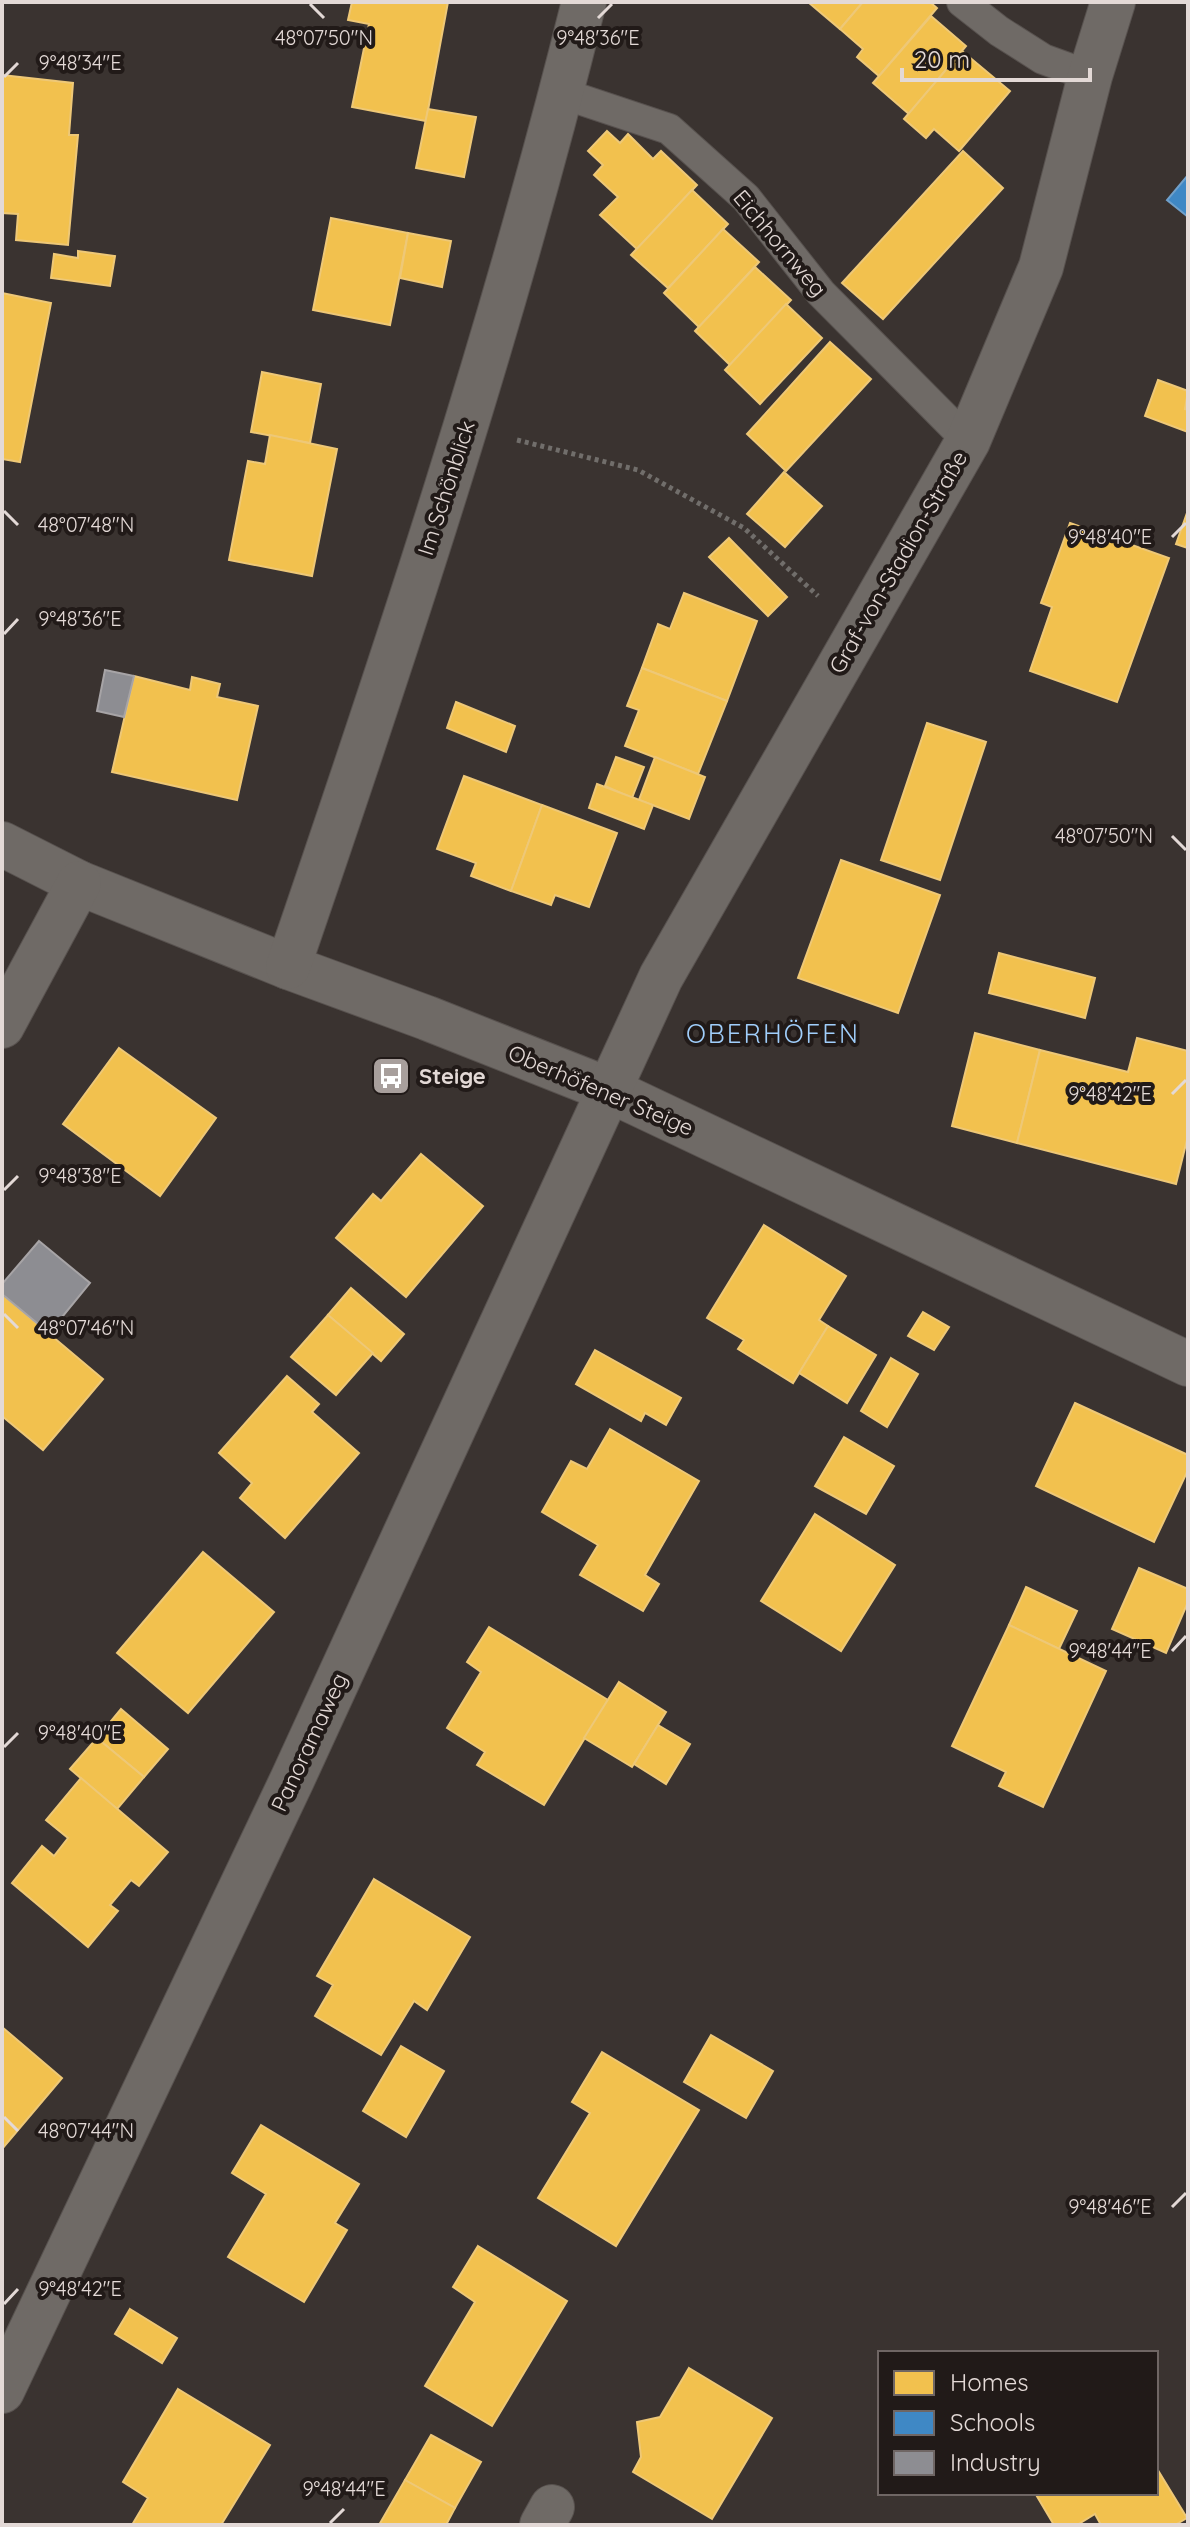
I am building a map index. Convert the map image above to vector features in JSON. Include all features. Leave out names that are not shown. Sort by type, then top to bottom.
[{"type":"street","name":"Im Schönblick","points":[[288,967],[466,428],[584,2]]},
{"type":"street","name":"Graf-von-Stadion-Straße","points":[[609,1090],[661,977],[968,441],[1041,267],[1090,76],[1113,2]]},
{"type":"street","name":"Oberhöfener Steige","points":[[2,844],[79,883],[609,1090],[1188,1364]]},
{"type":"street","points":[[2,1026],[79,883]]},
{"type":"street","name":"Panoramaweg","points":[[2,2391],[292,1780],[609,1090]]},
{"type":"lane","points":[[962,2],[999,31],[1043,59],[1090,76]]},
{"type":"lane","name":"Eichhornweg","points":[[561,93],[669,129],[746,198],[821,293],[968,441]]},
{"type":"path","points":[[466,428],[638,470],[744,528],[857,632]]},
{"type":"building: Homes","points":[[352,2],[448,2],[426,121],[352,107],[369,24],[348,20]]},
{"type":"building: Homes","points":[[808,2],[863,2],[840,29]]},
{"type":"building: Homes","points":[[863,2],[930,2],[937,8],[879,76],[857,57],[863,49],[840,29]]},
{"type":"building: Homes","points":[[931,16],[966,46],[909,114],[873,83]]},
{"type":"building: Homes","points":[[962,51],[1010,91],[959,151],[934,129],[926,138],[904,119]]},
{"type":"building: Homes","points":[[2,75],[73,83],[69,135],[78,135],[68,245],[16,240],[18,214],[2,213]]},
{"type":"building: Homes","points":[[428,109],[476,117],[464,177],[416,168]]},
{"type":"building: Homes","points":[[607,131],[620,143],[628,134],[653,159],[661,151],[697,185],[637,249],[600,215],[618,197],[594,175],[603,165],[588,151]]},
{"type":"building: Homes","points":[[963,151],[1003,188],[883,319],[842,283]]},
{"type":"building: Homes","points":[[692,190],[728,224],[668,288],[631,255]]},
{"type":"building: Homes","points":[[331,218],[408,233],[390,325],[313,310]]},
{"type":"building: Homes","points":[[723,229],[759,262],[699,327],[664,293]]},
{"type":"building: Homes","points":[[408,233],[451,241],[442,287],[400,278]]},
{"type":"building: Homes","points":[[78,251],[115,256],[110,286],[51,278],[54,254],[78,258]]},
{"type":"building: Homes","points":[[755,267],[791,300],[730,365],[695,331]]},
{"type":"building: Homes","points":[[2,293],[51,303],[20,462],[2,459]]},
{"type":"building: Homes","points":[[786,304],[822,338],[760,404],[725,370]]},
{"type":"building: Homes","points":[[830,342],[871,379],[786,471],[747,434]]},
{"type":"building: Homes","points":[[262,372],[321,384],[310,443],[251,432]]},
{"type":"building: Homes","points":[[1158,380],[1188,391],[1185,409],[1188,410],[1188,432],[1145,416]]},
{"type":"building: Homes","points":[[270,435],[337,449],[312,576],[229,560],[248,461],[265,464]]},
{"type":"building: Homes","points":[[784,472],[822,506],[785,547],[747,514]]},
{"type":"building: Homes","points":[[1188,510],[1188,548],[1176,544]]},
{"type":"building: Homes","points":[[1070,523],[1169,558],[1117,702],[1030,671],[1052,607],[1041,603]]},
{"type":"building: Homes","points":[[729,538],[787,597],[768,616],[709,557]]},
{"type":"building: Homes","points":[[684,593],[757,621],[727,701],[642,668],[658,624],[670,629]]},
{"type":"building: Homes","points":[[642,668],[727,701],[698,774],[625,746],[639,710],[627,706]]},
{"type":"building: Homes","points":[[134,676],[190,690],[192,677],[220,684],[217,697],[258,706],[237,800],[112,772]]},
{"type":"building: Homes","points":[[456,702],[515,726],[506,752],[447,728]]},
{"type":"building: Homes","points":[[927,723],[986,742],[940,880],[881,860]]},
{"type":"building: Homes","points":[[616,757],[644,767],[632,798],[605,786]]},
{"type":"building: Homes","points":[[655,757],[705,777],[689,819],[639,800]]},
{"type":"building: Homes","points":[[464,776],[542,805],[511,891],[471,876],[476,863],[437,849]]},
{"type":"building: Homes","points":[[597,784],[653,805],[644,829],[589,808]]},
{"type":"building: Homes","points":[[542,805],[617,833],[589,907],[555,895],[551,905],[511,891]]},
{"type":"building: Homes","points":[[841,860],[940,895],[898,1013],[798,978]]},
{"type":"building: Homes","points":[[999,953],[1095,978],[1085,1018],[989,993]]},
{"type":"building: Homes","points":[[975,1033],[1040,1050],[1017,1143],[952,1126]]},
{"type":"building: Homes","points":[[1137,1038],[1188,1051],[1188,1136],[1176,1184],[1017,1143],[1040,1050],[1128,1072]]},
{"type":"building: Homes","points":[[119,1048],[216,1118],[160,1196],[63,1124]]},
{"type":"building: Homes","points":[[421,1154],[483,1206],[406,1297],[336,1238],[373,1194],[381,1201]]},
{"type":"building: Homes","points":[[764,1225],[846,1276],[819,1320],[828,1326],[793,1383],[738,1349],[744,1340],[707,1318]]},
{"type":"building: Homes","points":[[351,1288],[404,1334],[381,1361],[328,1315]]},
{"type":"building: Homes","points":[[2,1294],[103,1379],[43,1450],[2,1416]]},
{"type":"building: Homes","points":[[923,1312],[949,1327],[934,1350],[908,1336]]},
{"type":"building: Homes","points":[[328,1315],[373,1353],[336,1395],[291,1357]]},
{"type":"building: Homes","points":[[828,1326],[876,1355],[847,1403],[799,1373]]},
{"type":"building: Homes","points":[[595,1350],[681,1398],[666,1425],[645,1413],[641,1421],[576,1384]]},
{"type":"building: Homes","points":[[891,1358],[918,1374],[887,1427],[861,1411]]},
{"type":"building: Homes","points":[[287,1376],[319,1404],[312,1412],[359,1453],[285,1538],[240,1498],[252,1483],[219,1453]]},
{"type":"building: Homes","points":[[1075,1403],[1188,1455],[1188,1470],[1154,1542],[1036,1486]]},
{"type":"building: Homes","points":[[610,1429],[699,1481],[645,1575],[659,1584],[643,1611],[580,1575],[598,1545],[542,1512],[571,1461],[587,1469]]},
{"type":"building: Homes","points":[[844,1437],[894,1466],[866,1514],[815,1486]]},
{"type":"building: Homes","points":[[815,1514],[895,1565],[841,1651],[761,1601]]},
{"type":"building: Homes","points":[[203,1552],[274,1612],[188,1713],[117,1653]]},
{"type":"building: Homes","points":[[1139,1568],[1188,1589],[1188,1602],[1166,1653],[1112,1629]]},
{"type":"building: Homes","points":[[1026,1587],[1077,1611],[1059,1649],[1009,1625]]},
{"type":"building: Homes","points":[[1009,1625],[1106,1671],[1043,1807],[999,1786],[1006,1772],[952,1746]]},
{"type":"building: Homes","points":[[489,1627],[608,1700],[544,1805],[477,1765],[485,1752],[447,1728],[481,1672],[467,1662]]},
{"type":"building: Homes","points":[[619,1682],[666,1712],[632,1767],[584,1738]]},
{"type":"building: Homes","points":[[121,1709],[168,1749],[144,1777],[97,1738]]},
{"type":"building: Homes","points":[[658,1725],[690,1744],[666,1784],[634,1764]]},
{"type":"building: Homes","points":[[97,1738],[144,1777],[117,1809],[70,1769]]},
{"type":"building: Homes","points":[[81,1778],[168,1852],[139,1886],[131,1880],[110,1905],[118,1911],[88,1947],[12,1883],[42,1846],[54,1856],[68,1838],[46,1820]]},
{"type":"building: Homes","points":[[374,1879],[470,1937],[427,2010],[414,2001],[381,2055],[315,2016],[333,1985],[317,1976]]},
{"type":"building: Homes","points":[[2,2027],[62,2078],[2,2149]]},
{"type":"building: Homes","points":[[711,2035],[773,2071],[746,2118],[684,2082]]},
{"type":"building: Homes","points":[[401,2046],[444,2071],[406,2137],[363,2111]]},
{"type":"building: Homes","points":[[602,2052],[699,2110],[616,2246],[538,2198],[590,2113],[572,2102]]},
{"type":"building: Homes","points":[[261,2125],[359,2184],[335,2223],[347,2230],[304,2302],[228,2257],[266,2194],[232,2173]]},
{"type":"building: Homes","points":[[478,2246],[567,2301],[492,2426],[425,2386],[475,2302],[453,2287]]},
{"type":"building: Homes","points":[[130,2309],[177,2338],[162,2363],[115,2334]]},
{"type":"building: Homes","points":[[689,2368],[772,2418],[712,2519],[633,2472],[641,2457],[637,2422],[660,2417]]},
{"type":"building: Homes","points":[[178,2389],[270,2445],[221,2525],[132,2525],[148,2498],[123,2482]]},
{"type":"building: Homes","points":[[431,2435],[481,2462],[455,2508],[405,2480]]},
{"type":"building: Homes","points":[[1158,2470],[1187,2518],[1175,2525],[1101,2525],[1095,2514],[1077,2525],[1054,2525],[1036,2495],[1158,2495]]},
{"type":"building: Homes","points":[[405,2480],[455,2508],[446,2525],[379,2525]]},
{"type":"building: Schools","points":[[1188,175],[1188,217],[1167,200]]},
{"type":"building: Industry","points":[[105,670],[134,676],[124,717],[97,711]]},
{"type":"building: Industry","points":[[39,1241],[90,1283],[49,1333],[2,1294],[2,1284]]},
{"type":"place","name":"Steige","points":[[391,1076]]},
{"type":"district","name":"OBERHÖFEN","points":[[773,1034]]}]
